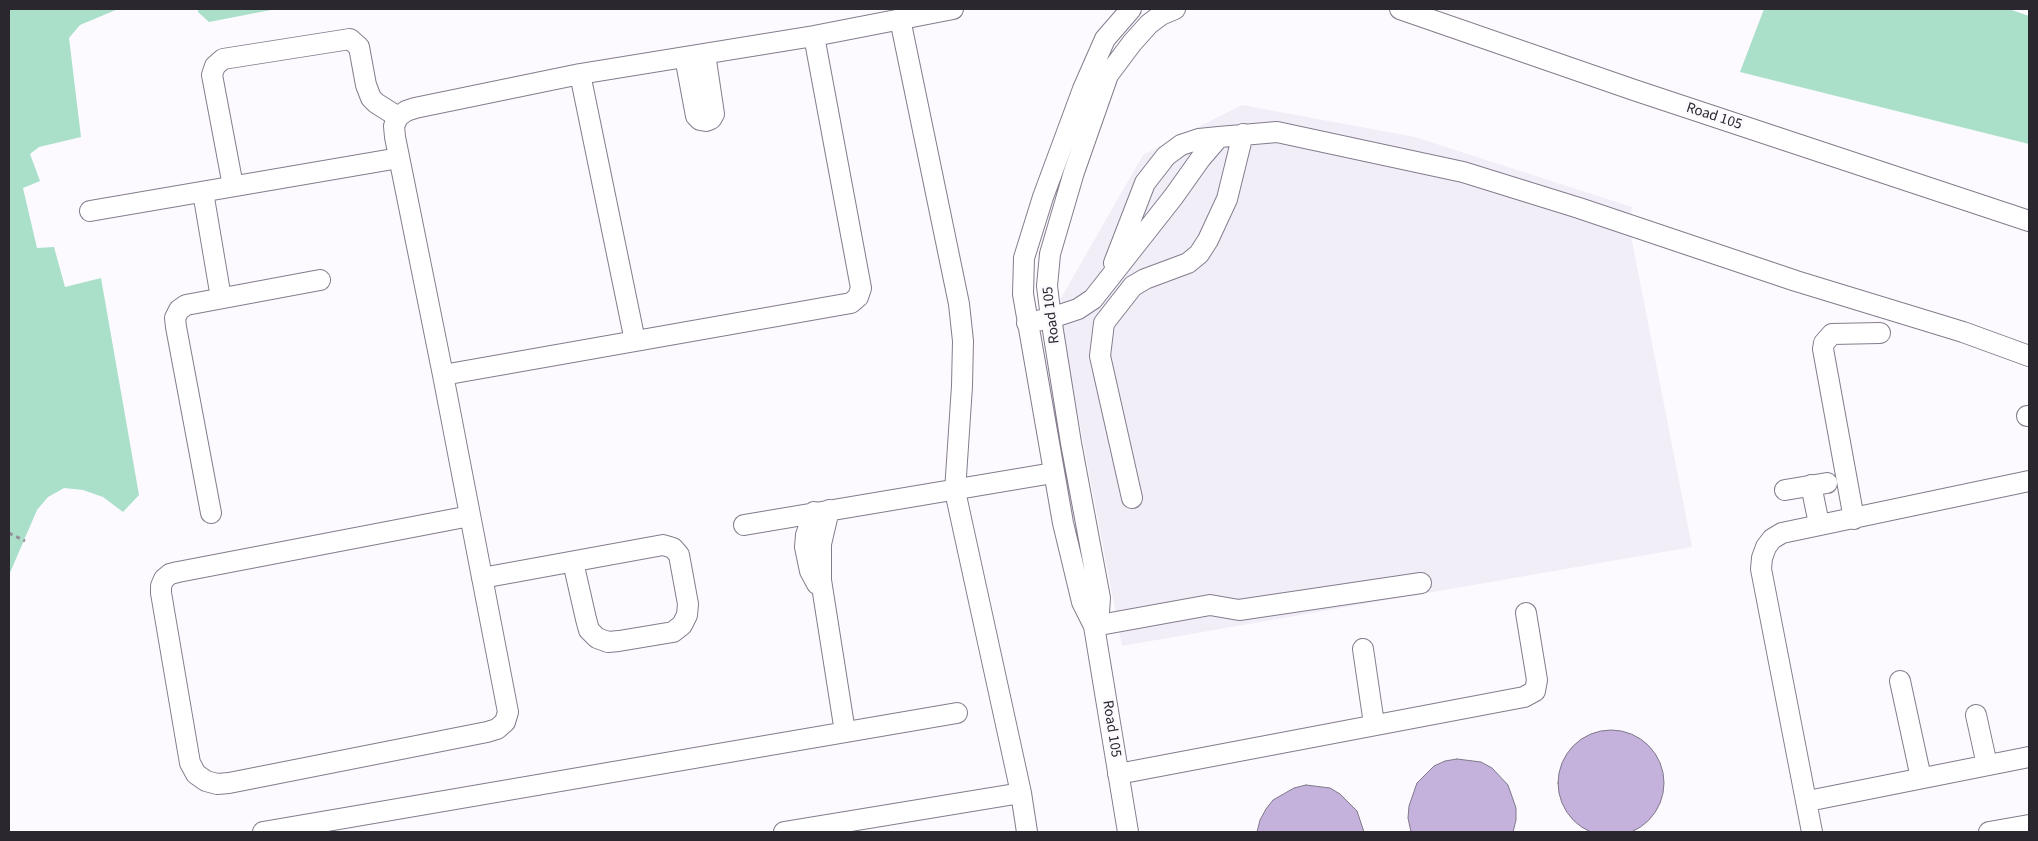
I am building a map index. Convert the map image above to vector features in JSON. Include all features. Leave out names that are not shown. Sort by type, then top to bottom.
[{"type":"street","points":[[470,516],[178,572],[164,578],[161,586],[163,602],[190,763],[196,774],[206,781],[217,784],[229,783],[497,729],[505,722],[508,712],[443,375],[399,158],[394,126],[398,117],[406,111],[415,108],[580,74],[814,36],[953,9]]},
{"type":"street","points":[[1130,9],[1160,14]]},
{"type":"street","name":"Road 105","points":[[1128,832],[1094,626],[1082,602],[1053,473],[1022,294],[1024,258],[1043,197],[1083,89],[1105,39],[1130,9]]},
{"type":"street","name":"Road 105","points":[[1400,9],[1634,90],[2029,221]]},
{"type":"street","name":"Road 105","points":[[1094,626],[1099,612],[1100,598],[1071,443],[1046,286],[1050,254],[1074,172],[1108,75],[1132,43],[1160,14]]},
{"type":"street","points":[[900,19],[957,294],[961,322],[963,341],[962,386],[955,491],[1021,793],[1027,832]]},
{"type":"street","points":[[443,375],[851,303],[858,297],[861,288],[814,36]]},
{"type":"street","points":[[233,186],[212,74],[216,66],[223,59],[350,39],[359,47],[368,92],[371,98],[398,117]]},
{"type":"street","points":[[685,57],[696,116],[700,120],[706,121],[714,114],[706,54]]},
{"type":"street","points":[[580,74],[635,340]]},
{"type":"street","points":[[1106,284],[1148,178],[1166,156],[1181,145],[1199,138],[1277,132],[1463,172],[1669,237],[1796,281],[1963,332],[2029,356]]},
{"type":"street","points":[[1132,498],[1100,356],[1104,323],[1133,286],[1188,263],[1199,254],[1208,240],[1227,199],[1243,134]]},
{"type":"street","points":[[1027,323],[1051,318],[1078,309],[1093,299],[1219,137]]},
{"type":"street","points":[[90,211],[399,158]]},
{"type":"street","points":[[203,192],[221,298]]},
{"type":"street","points":[[211,513],[176,318],[179,310],[186,304],[320,280]]},
{"type":"street","points":[[1854,519],[1823,349],[1824,343],[1832,334],[1880,333]]},
{"type":"street","points":[[1049,448],[1071,443]]},
{"type":"street","points":[[744,525],[1053,473]]},
{"type":"street","points":[[1812,832],[1808,801],[1761,569],[1762,558],[1766,548],[1772,539],[1782,533],[2029,481]]},
{"type":"street","points":[[1785,490],[1819,484],[1819,524]]},
{"type":"street","points":[[821,511],[823,592],[846,732]]},
{"type":"street","points":[[482,578],[664,544],[673,548],[679,555],[682,565],[688,604],[687,615],[682,625],[673,632],[619,641],[608,642],[598,638],[589,630],[572,562]]},
{"type":"street","points":[[1094,626],[1210,605],[1239,610],[1422,583]]},
{"type":"street","points":[[1118,774],[1374,724],[1524,698],[1535,691],[1537,680],[1526,613]]},
{"type":"street","points":[[1363,649],[1374,724]]},
{"type":"street","points":[[1900,681],[1921,778]]},
{"type":"street","points":[[263,832],[957,713]]},
{"type":"street","points":[[1976,715],[1987,765]]},
{"type":"street","points":[[1808,801],[2029,757]]},
{"type":"street","points":[[784,832],[1021,793]]},
{"type":"street","points":[[1989,832],[2029,825]]},
{"type":"path","points":[[9,533],[25,540]]},
{"type":"shaded area","points":[[9,9],[118,9],[80,25],[69,38],[81,137],[39,147],[30,154],[40,181],[23,188],[37,248],[54,247],[65,287],[101,278],[139,495],[123,512],[103,497],[83,490],[64,488],[48,497],[37,510],[9,575]]},
{"type":"shaded area","points":[[198,9],[276,9],[209,22],[198,12]]},
{"type":"shaded area","points":[[1764,9],[2009,9],[2029,16],[2029,144],[1740,72]]},
{"type":"shaded area","points":[[1242,105],[1415,137],[1632,207],[1630,231],[1692,547],[1122,646],[1057,305],[1143,155]]},
{"type":"building","points":[[1611,730],[1631,734],[1649,745],[1660,763],[1664,783],[1660,803],[1649,821],[1631,832],[1611,836],[1591,832],[1573,821],[1562,803],[1558,783],[1562,763],[1573,745],[1591,734]]},
{"type":"building","points":[[1457,759],[1481,762],[1492,768],[1508,785],[1516,808],[1513,832],[1411,832],[1408,818],[1409,806],[1417,783],[1434,766],[1445,761]]},
{"type":"building","points":[[1306,785],[1330,788],[1340,794],[1357,811],[1364,832],[1257,832],[1260,820],[1273,800],[1294,788]]}]
